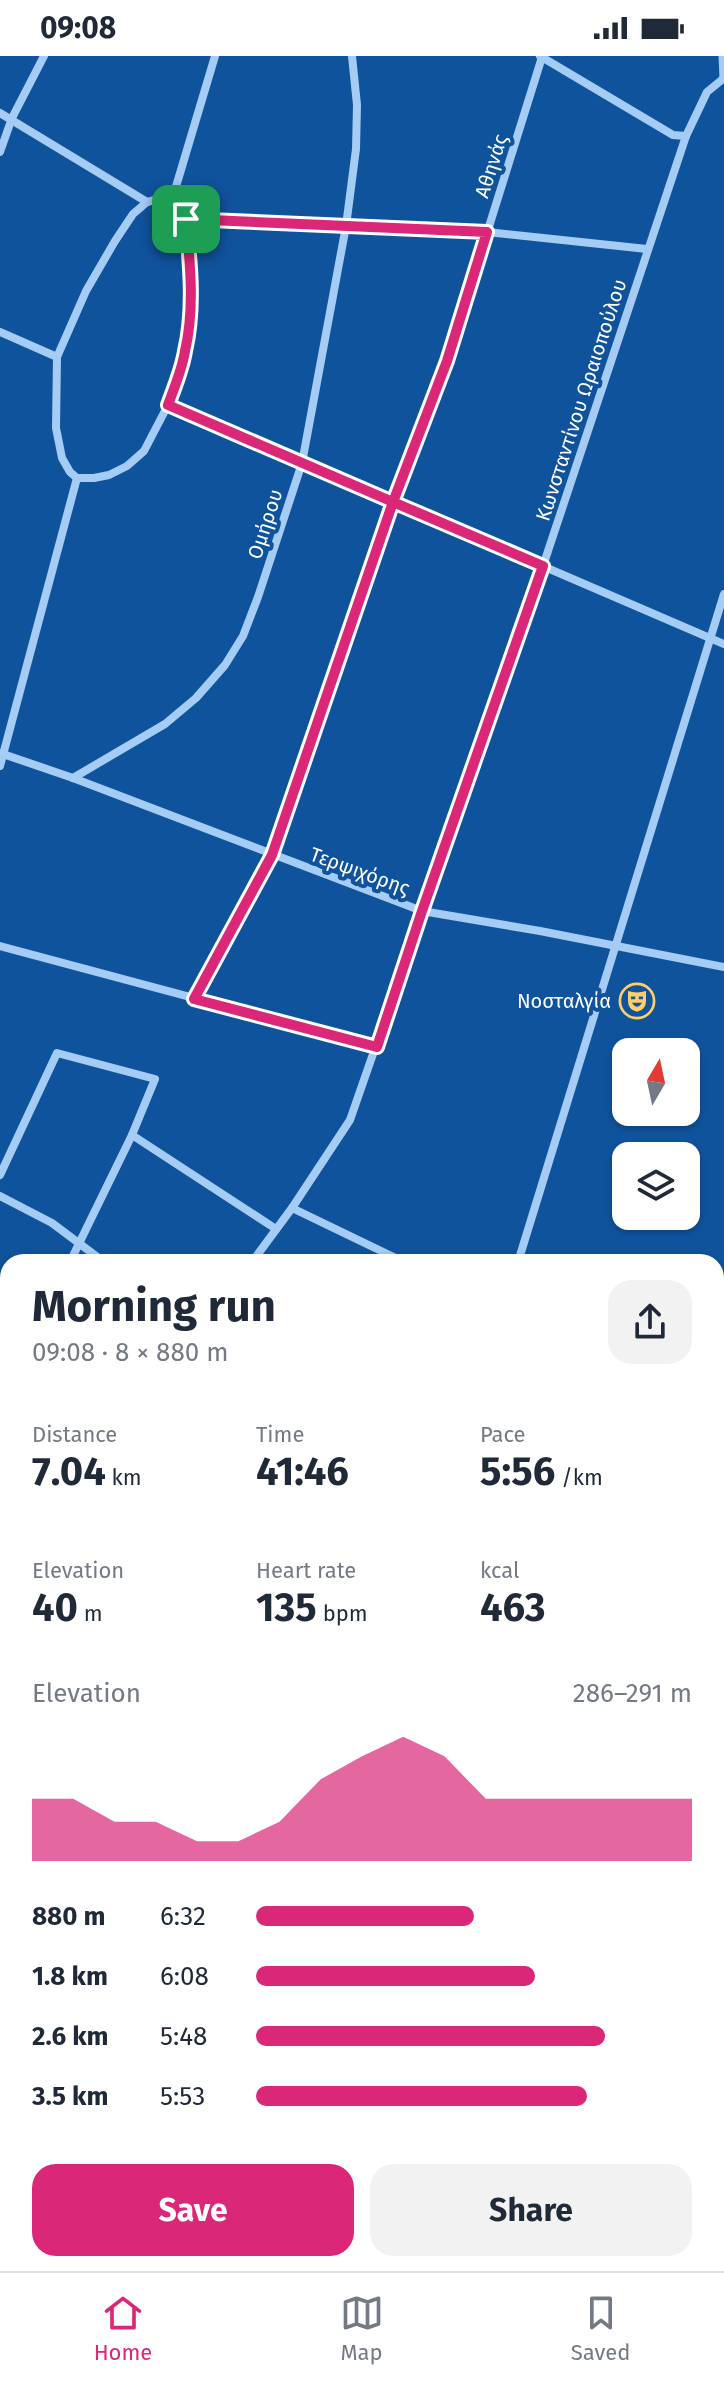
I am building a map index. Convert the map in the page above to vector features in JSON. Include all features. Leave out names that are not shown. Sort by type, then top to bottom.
[{"type":"street","points":[[0,152],[12,118],[44,56]]},
{"type":"street","points":[[172,200],[215,56]]},
{"type":"street","name":"Ομήρου","points":[[73,778],[165,724],[196,698],[225,665],[243,636],[302,463],[346,226],[356,149],[357,105],[352,56]]},
{"type":"street","points":[[541,56],[673,135],[686,136]]},
{"type":"street","name":"Αθηνάς","points":[[194,999],[272,855],[393,502],[447,361],[541,56]]},
{"type":"street","points":[[722,56],[724,78]]},
{"type":"street","name":"Κωνσταντίνου Ωραιοπούλου","points":[[258,1254],[350,1120],[543,566],[686,136],[707,92],[724,78]]},
{"type":"street","points":[[0,113],[147,202]]},
{"type":"street","points":[[172,200],[186,219],[191,288],[185,355],[168,405],[144,451],[127,466],[109,475],[77,478],[62,458],[56,428],[57,357],[86,291],[133,214],[147,202],[172,200]]},
{"type":"street","points":[[186,219],[487,232],[647,249]]},
{"type":"street","points":[[0,332],[57,357]]},
{"type":"street","points":[[168,405],[724,644]]},
{"type":"street","points":[[0,766],[77,478]]},
{"type":"street","points":[[520,1254],[724,594]]},
{"type":"street","name":"Τερψιχόρης","points":[[2,753],[422,911],[724,967]]},
{"type":"street","points":[[0,946],[377,1047]]},
{"type":"street","points":[[0,1175],[57,1053],[155,1079],[132,1135],[74,1254]]},
{"type":"street","points":[[132,1135],[276,1229]]},
{"type":"street","points":[[0,1196],[52,1223],[92,1254]]},
{"type":"street","points":[[292,1208],[387,1254]]},
{"type":"place","name":"Νοσταλγία","points":[[637,1001]]},
{"type":"route","points":[[186,219],[191,288],[189,330],[185,355],[168,405],[393,502],[272,855],[194,999],[377,1047],[543,566],[393,502],[447,361],[487,232],[186,219]]}]
